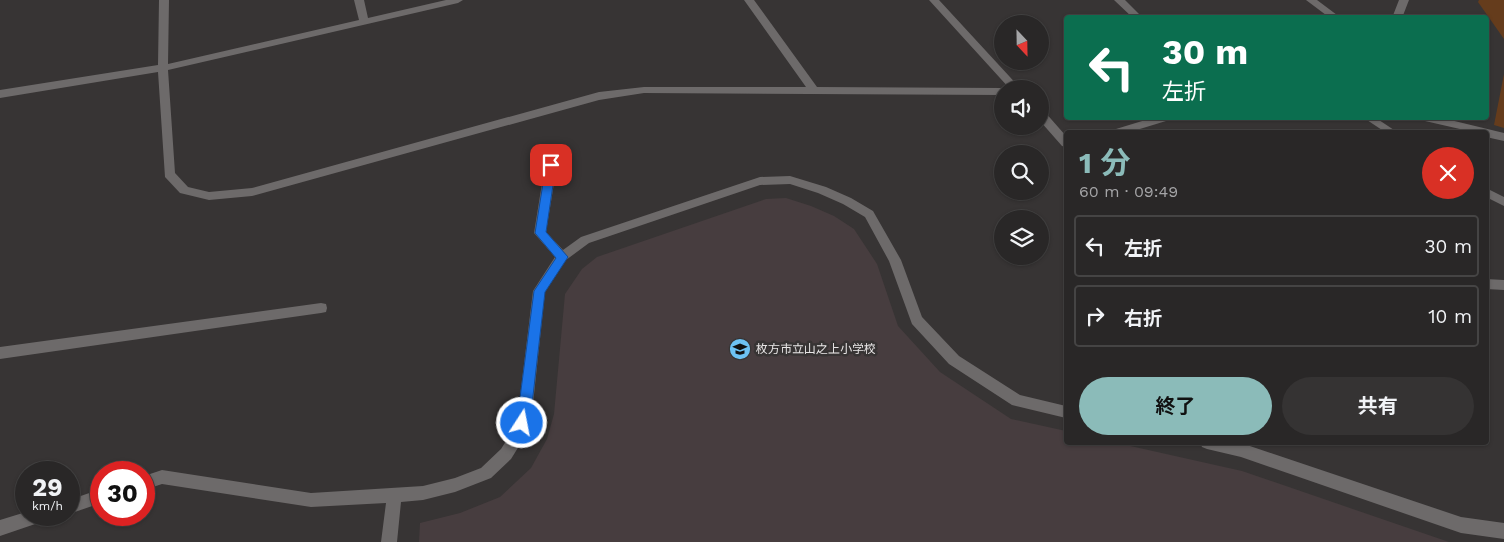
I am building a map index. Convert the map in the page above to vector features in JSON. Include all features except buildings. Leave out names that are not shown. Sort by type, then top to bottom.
[{"type":"street","points":[[164,0],[163,68],[169,174],[184,190],[209,196],[252,192],[599,96],[644,90],[994,92]]},
{"type":"street","points":[[359,0],[364,21]]},
{"type":"street","points":[[0,94],[163,68],[458,0]]},
{"type":"street","points":[[749,0],[814,91]]},
{"type":"street","points":[[934,0],[1008,80]]},
{"type":"street","points":[[1119,0],[1136,15]]},
{"type":"street","points":[[1311,0],[1332,15]]},
{"type":"street","points":[[1398,15],[1404,0]]},
{"type":"street","points":[[1126,130],[1156,120]]},
{"type":"street","points":[[1372,120],[1389,130]]},
{"type":"street","points":[[1437,120],[1475,130]]},
{"type":"street","points":[[1049,124],[1064,141]]},
{"type":"street","points":[[1489,134],[1504,137]]},
{"type":"street","points":[[551,165],[540,233],[562,257]]},
{"type":"street","points":[[155,479],[162,477],[311,500],[423,493],[455,485],[486,473],[506,454],[519,433],[525,413],[539,291],[562,257],[585,240],[760,182],[790,180],[839,197],[869,214],[895,260],[917,320],[954,360],[1017,401],[1064,412]]},
{"type":"street","points":[[1489,194],[1504,202]]},
{"type":"street","points":[[1489,284],[1504,285]]},
{"type":"street","points":[[0,353],[321,308]]},
{"type":"street","points":[[1220,445],[1241,450],[1461,525],[1504,531]]},
{"type":"street","points":[[388,542],[394,496]]},
{"type":"street","points":[[0,528],[15,523]]},
{"type":"shaded area","points":[[1479,0],[1504,0],[1504,39],[1489,15],[1478,2]]},
{"type":"shaded area","points":[[1504,74],[1504,128],[1494,125]]},
{"type":"shaded area","name":"枚方市立山之上小学校","points":[[786,198],[811,206],[834,216],[854,229],[877,264],[898,326],[940,372],[1011,419],[1064,431],[1064,445],[1126,445],[1242,471],[1449,542],[419,542],[420,523],[460,513],[500,497],[531,468],[547,439],[554,414],[565,294],[582,269],[597,257],[766,199]]},
{"type":"place","name":"枚方市立山之上小学校","points":[[740,349]]},
{"type":"route","points":[[522,423],[525,413],[539,291],[562,257],[540,233],[551,165]]}]
